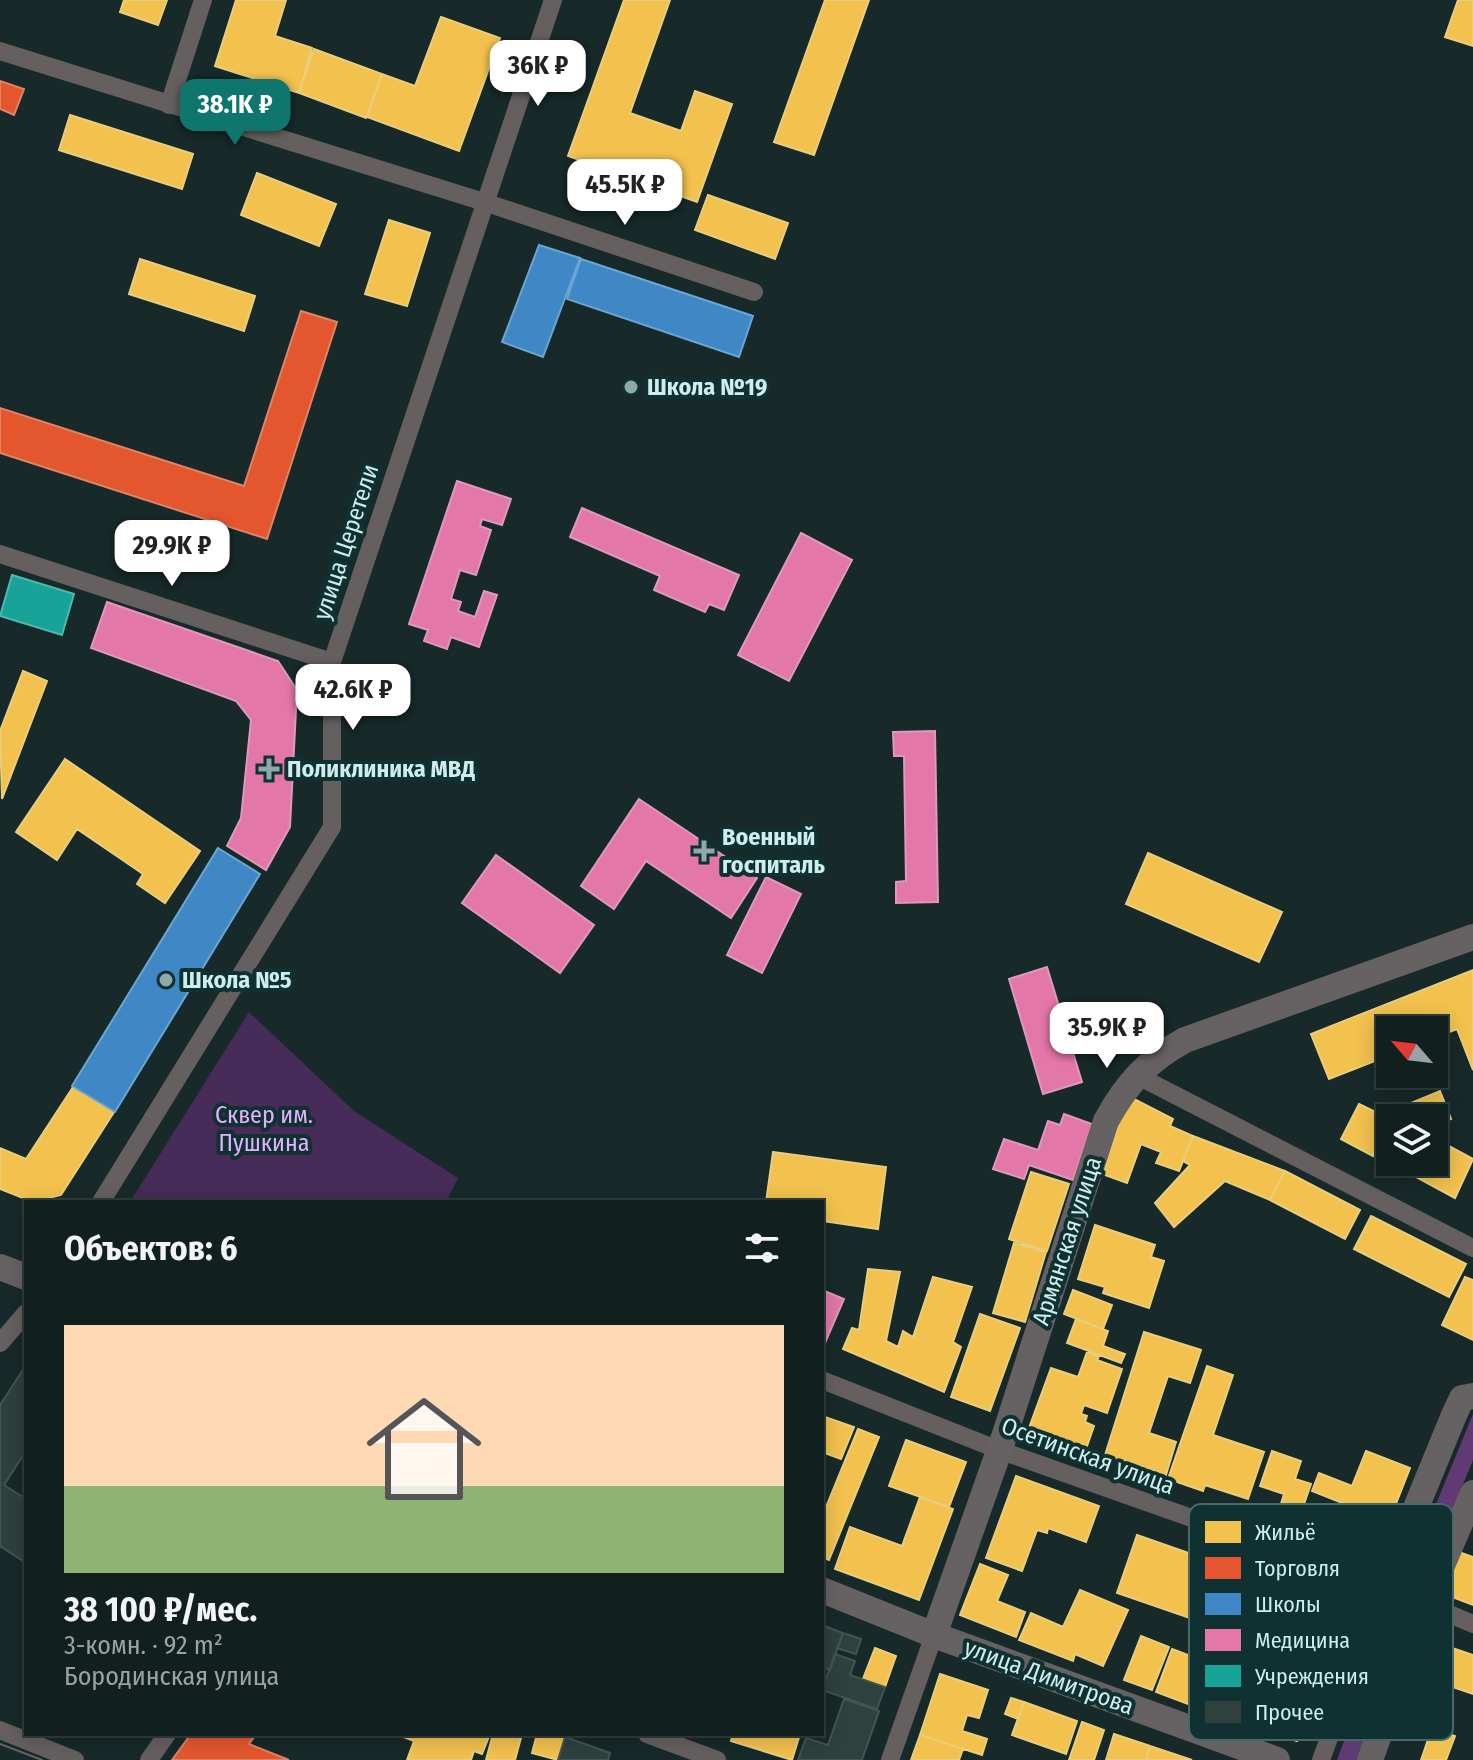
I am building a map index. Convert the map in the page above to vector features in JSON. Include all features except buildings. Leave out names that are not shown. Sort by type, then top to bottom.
[{"type":"main road","name":"Армянская улица","points":[[934,1635],[999,1450],[1106,1121],[1136,1075],[1162,1052],[1185,1040],[1473,937]]},
{"type":"main road","points":[[0,1267],[24,1276]]},
{"type":"main road","points":[[1418,1504],[1462,1398],[1473,1396]]},
{"type":"main road","points":[[1453,1540],[1473,1493]]},
{"type":"main road","name":"улица Димитрова","points":[[824,1591],[934,1635],[1189,1728]]},
{"type":"main road","name":"улица Димитрова","points":[[1222,1740],[1277,1760]]},
{"type":"main road","points":[[1370,1760],[1377,1740]]},
{"type":"street","points":[[169,105],[203,0]]},
{"type":"street","name":"улица Церетели","points":[[102,1200],[332,827],[332,662],[553,0]]},
{"type":"street","points":[[0,51],[484,202],[754,292]]},
{"type":"street","points":[[0,554],[332,662]]},
{"type":"street","points":[[1136,1075],[1473,1248]]},
{"type":"street","points":[[0,1343],[24,1315]]},
{"type":"street","name":"Осетинская улица","points":[[824,1381],[999,1450],[1189,1517]]},
{"type":"street","name":"Осетинская улица","points":[[1453,1615],[1473,1624]]},
{"type":"street","name":"Армянская улица","points":[[890,1760],[934,1635]]},
{"type":"street","points":[[0,1730],[75,1760]]},
{"type":"street","points":[[149,1760],[166,1736]]},
{"type":"street","points":[[652,1736],[717,1760]]},
{"type":"street","points":[[1321,1760],[1328,1740]]},
{"type":"green space","name":"Сквер им. Пушкина","points":[[249,1012],[354,1111],[458,1178],[447,1200],[131,1200]]},
{"type":"shaded area","points":[[1473,1414],[1473,1460],[1453,1508],[1453,1504],[1436,1504]]},
{"type":"shaded area","points":[[1344,1740],[1364,1740],[1357,1760],[1337,1760]]},
{"type":"tram line","points":[[0,1744],[42,1760]]},
{"type":"place","name":"Школа №19","points":[[631,387]]},
{"type":"place","name":"Поликлиника МВД","points":[[269,769]]},
{"type":"place","name":"Военный госпиталь","points":[[704,851]]},
{"type":"place","name":"Школа №5","points":[[166,980]]}]
